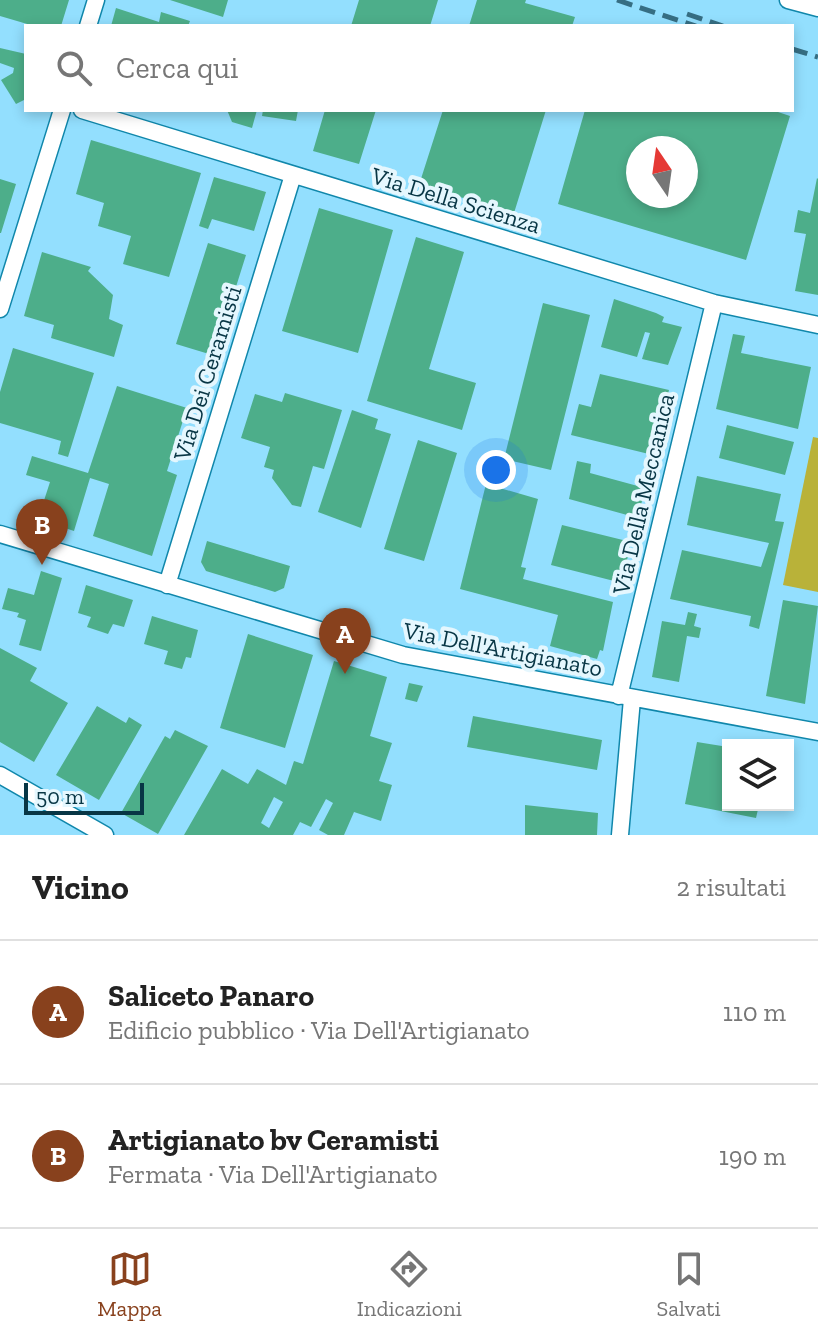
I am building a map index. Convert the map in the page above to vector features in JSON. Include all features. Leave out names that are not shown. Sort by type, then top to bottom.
[{"type":"street","points":[[89,24],[96,0]]},
{"type":"street","points":[[788,0],[818,8]]},
{"type":"street","points":[[0,309],[61,112]]},
{"type":"street","name":"Via Della Scienza","points":[[88,112],[714,303],[818,325]]},
{"type":"street","name":"Via Dei Ceramisti","points":[[167,585],[293,175]]},
{"type":"street","name":"Via Della Meccanica","points":[[620,835],[626,698],[714,303]]},
{"type":"street","name":"Via Dell'Artigianato","points":[[0,534],[403,655],[818,732]]},
{"type":"street","points":[[0,775],[105,835]]},
{"type":"shaded area","points":[[813,437],[818,438],[818,592],[783,585]]},
{"type":"building","points":[[0,0],[69,0],[62,24],[27,24],[0,16]]},
{"type":"building","points":[[170,0],[228,0],[223,17]]},
{"type":"building","points":[[359,0],[438,0],[431,24],[352,24]]},
{"type":"building","points":[[477,0],[526,0],[525,3],[575,17],[573,24],[470,24]]},
{"type":"building","points":[[116,8],[159,22],[161,12],[190,21],[189,24],[112,24]]},
{"type":"building","points":[[0,48],[24,54],[24,100],[16,104],[1,80],[13,73],[14,68],[0,63]]},
{"type":"building","points":[[228,112],[256,112],[252,128],[232,122]]},
{"type":"building","points":[[263,112],[298,112],[296,121],[262,116]]},
{"type":"building","points":[[324,112],[375,112],[359,164],[313,151]]},
{"type":"building","points":[[442,112],[545,112],[514,213],[419,185]]},
{"type":"building","points":[[584,112],[778,112],[790,116],[746,260],[558,204]]},
{"type":"building","points":[[91,140],[201,173],[169,277],[123,264],[131,236],[98,226],[104,203],[76,194]]},
{"type":"building","points":[[214,177],[266,192],[254,231],[212,219],[208,229],[199,226]]},
{"type":"building","points":[[817,178],[818,295],[795,291],[806,234],[794,232],[798,210],[810,213]]},
{"type":"building","points":[[0,179],[16,184],[1,233],[0,233]]},
{"type":"building","points":[[319,208],[393,230],[358,353],[282,331]]},
{"type":"building","points":[[416,237],[464,252],[429,369],[476,383],[462,430],[367,401]]},
{"type":"building","points":[[208,243],[246,255],[224,325],[218,323],[209,354],[176,344]]},
{"type":"building","points":[[42,252],[91,267],[88,271],[113,295],[109,319],[123,325],[114,357],[51,338],[54,325],[24,316]]},
{"type":"building","points":[[614,299],[656,313],[664,317],[662,322],[682,327],[668,365],[642,359],[650,333],[645,332],[637,357],[601,347]]},
{"type":"building","points":[[543,303],[590,315],[551,470],[504,459]]},
{"type":"building","points":[[733,334],[745,336],[741,353],[811,367],[798,429],[716,409]]},
{"type":"building","points":[[13,348],[94,373],[68,457],[58,454],[61,441],[0,423],[0,392]]},
{"type":"building","points":[[600,374],[669,390],[653,455],[571,435],[579,404],[591,407]]},
{"type":"building","points":[[117,386],[187,408],[167,471],[177,475],[152,556],[93,536],[109,484],[90,478],[74,531],[38,519],[50,482],[26,475],[32,456],[88,473]]},
{"type":"building","points":[[285,393],[342,410],[324,469],[313,466],[301,507],[292,505],[272,478],[274,470],[264,467],[270,447],[241,438],[255,394],[282,402]]},
{"type":"building","points":[[352,410],[378,419],[375,429],[391,434],[361,528],[318,512]]},
{"type":"building","points":[[727,425],[794,442],[785,475],[719,458]]},
{"type":"building","points":[[418,440],[457,453],[424,561],[384,549]]},
{"type":"building","points":[[577,461],[591,464],[590,473],[645,488],[638,518],[569,499]]},
{"type":"building","points":[[697,476],[781,494],[775,521],[784,522],[759,629],[749,626],[751,616],[670,599],[682,550],[761,567],[769,543],[687,525]]},
{"type":"building","points":[[486,484],[538,499],[521,567],[526,568],[523,579],[613,602],[603,651],[600,650],[597,659],[550,646],[558,615],[460,589]]},
{"type":"building","points":[[562,525],[631,542],[622,583],[551,565]]},
{"type":"building","points":[[207,541],[290,566],[284,588],[275,592],[206,571],[201,562]]},
{"type":"building","points":[[41,571],[62,578],[41,651],[19,645],[26,620],[17,617],[19,613],[2,609],[8,588],[34,595]]},
{"type":"building","points":[[86,585],[133,600],[124,627],[113,624],[108,634],[87,627],[91,617],[78,613]]},
{"type":"building","points":[[783,600],[818,606],[805,704],[766,696]]},
{"type":"building","points":[[688,612],[697,614],[694,626],[701,628],[699,638],[687,636],[679,682],[652,677],[662,621],[685,625]]},
{"type":"building","points":[[152,616],[198,630],[191,658],[186,657],[182,669],[164,664],[168,651],[144,644]]},
{"type":"building","points":[[248,634],[313,655],[285,748],[220,728]]},
{"type":"building","points":[[0,648],[37,668],[30,681],[68,703],[34,762],[0,742]]},
{"type":"building","points":[[334,661],[387,677],[370,736],[392,743],[379,781],[392,785],[381,821],[354,812],[344,835],[328,835],[319,830],[333,803],[326,799],[311,827],[300,822],[293,835],[184,835],[222,769],[248,784],[257,769],[286,785],[294,761],[303,764]],"holes":[[[274,797],[283,802],[269,828],[261,823]]]},
{"type":"building","points":[[409,683],[423,686],[417,702],[405,699]]},
{"type":"building","points":[[97,706],[126,723],[129,717],[142,725],[99,800],[56,775]]},
{"type":"building","points":[[473,716],[602,740],[597,770],[467,747]]},
{"type":"building","points":[[175,730],[208,746],[158,834],[121,813],[165,736],[170,739]]},
{"type":"building","points":[[697,742],[722,746],[722,811],[758,811],[756,818],[685,804]]},
{"type":"building","points":[[525,805],[598,813],[597,835],[525,835]]},
{"type":"railway","points":[[617,0],[690,24]]},
{"type":"railway","points":[[687,14],[717,24]]},
{"type":"railway","points":[[794,50],[818,57]]},
{"type":"place","name":"Artigianato bv Ceramisti","points":[[42,565]]},
{"type":"place","name":"Saliceto Panaro","points":[[345,674]]}]
